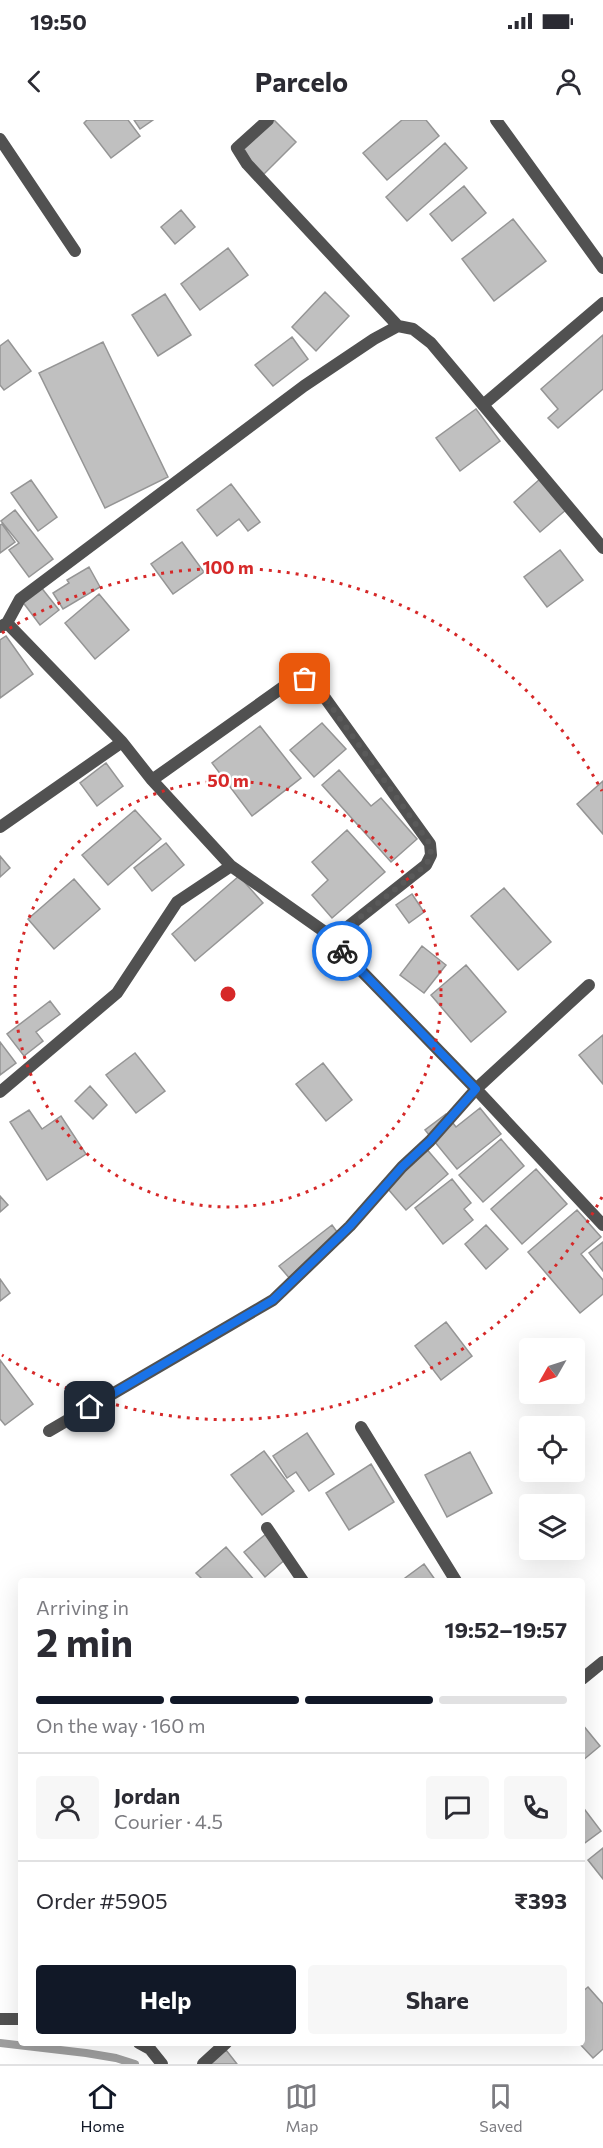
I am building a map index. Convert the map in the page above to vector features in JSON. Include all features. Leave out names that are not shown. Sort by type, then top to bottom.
[{"type":"street","points":[[268,120],[237,148],[247,164],[398,326],[413,329],[431,344],[603,548]]},
{"type":"street","points":[[496,120],[603,268]]},
{"type":"street","points":[[0,139],[75,251]]},
{"type":"street","points":[[483,405],[603,303]]},
{"type":"street","points":[[339,942],[231,866],[152,780],[122,742],[4,625],[20,599],[304,387],[374,339],[398,326]]},
{"type":"street","points":[[152,780],[293,680],[305,679],[315,684],[430,844],[431,855],[426,865],[340,933],[339,942],[343,952],[476,1089],[603,1225]]},
{"type":"street","points":[[0,826],[122,742]]},
{"type":"street","points":[[0,1092],[117,993],[177,902],[231,866]]},
{"type":"street","points":[[49,1431],[273,1300],[350,1226],[476,1089],[589,985]]},
{"type":"street","points":[[361,1427],[454,1578]]},
{"type":"street","points":[[267,1528],[301,1578]]},
{"type":"street","points":[[585,1677],[603,1662]]},
{"type":"street","points":[[0,2019],[18,2019]]},
{"type":"street","points":[[144,2046],[150,2049],[162,2064]]},
{"type":"street","points":[[203,2064],[223,2046]]},
{"type":"building","points":[[87,120],[128,120],[140,136],[111,158],[84,123]]},
{"type":"building","points":[[134,120],[153,120],[140,129]]},
{"type":"building","points":[[272,120],[296,142],[264,174],[241,150]]},
{"type":"building","points":[[402,120],[426,120],[439,136],[387,180],[363,153]]},
{"type":"building","points":[[445,143],[467,168],[407,221],[386,197]]},
{"type":"building","points":[[464,186],[486,213],[452,241],[430,214]]},
{"type":"building","points":[[181,210],[195,227],[175,244],[161,227]]},
{"type":"building","points":[[513,219],[546,261],[494,301],[462,259]]},
{"type":"building","points":[[228,248],[248,275],[200,310],[181,284]]},
{"type":"building","points":[[325,292],[349,316],[316,351],[292,327]]},
{"type":"building","points":[[165,294],[191,335],[158,356],[132,315]]},
{"type":"building","points":[[603,335],[603,389],[558,428],[548,418],[558,409],[541,389]]},
{"type":"building","points":[[292,337],[308,359],[273,386],[255,365]]},
{"type":"building","points":[[8,340],[31,371],[4,390],[0,385],[0,346]]},
{"type":"building","points":[[103,342],[168,477],[105,508],[39,373]]},
{"type":"building","points":[[476,409],[500,441],[460,471],[436,438]]},
{"type":"building","points":[[540,479],[567,509],[540,532],[514,502]]},
{"type":"building","points":[[31,480],[57,517],[38,531],[11,493]]},
{"type":"building","points":[[231,484],[260,522],[248,531],[239,519],[217,536],[197,510]]},
{"type":"building","points":[[15,510],[53,559],[29,577],[9,550],[19,543],[1,521]]},
{"type":"building","points":[[2,524],[15,542],[0,553],[0,525]]},
{"type":"building","points":[[182,542],[204,572],[173,594],[151,564]]},
{"type":"building","points":[[560,550],[583,580],[547,607],[524,577]]},
{"type":"building","points":[[89,567],[100,587],[63,609],[53,593],[69,583],[67,580]]},
{"type":"building","points":[[40,586],[59,610],[40,625],[22,601]]},
{"type":"building","points":[[99,594],[129,630],[95,659],[65,623]]},
{"type":"building","points":[[6,636],[33,674],[0,698],[0,640]]},
{"type":"building","points":[[322,723],[346,749],[314,777],[290,750]]},
{"type":"building","points":[[260,726],[301,778],[252,816],[212,763]]},
{"type":"building","points":[[106,763],[123,786],[97,806],[80,783]]},
{"type":"building","points":[[339,770],[371,806],[381,798],[417,839],[391,862],[322,785]]},
{"type":"building","points":[[603,781],[603,834],[577,804]]},
{"type":"building","points":[[135,810],[161,839],[108,885],[82,855]]},
{"type":"building","points":[[347,830],[385,872],[332,918],[312,895],[328,880],[312,862]]},
{"type":"building","points":[[166,843],[184,865],[152,891],[134,868]]},
{"type":"building","points":[[0,856],[10,868],[0,877]]},
{"type":"building","points":[[239,876],[263,903],[195,961],[172,934]]},
{"type":"building","points":[[74,879],[100,909],[54,949],[28,919]]},
{"type":"building","points":[[504,888],[551,942],[518,970],[471,916]]},
{"type":"building","points":[[412,894],[424,912],[409,923],[396,905]]},
{"type":"building","points":[[422,946],[446,965],[424,993],[400,975]]},
{"type":"building","points":[[466,965],[506,1012],[471,1042],[431,995]]},
{"type":"building","points":[[50,1001],[60,1014],[36,1032],[43,1041],[24,1056],[7,1034]]},
{"type":"building","points":[[603,1035],[603,1084],[579,1055]]},
{"type":"building","points":[[0,1042],[16,1063],[0,1075]]},
{"type":"building","points":[[135,1053],[165,1091],[136,1113],[106,1075]]},
{"type":"building","points":[[323,1063],[352,1100],[326,1121],[296,1084]]},
{"type":"building","points":[[90,1086],[107,1105],[93,1119],[75,1101]]},
{"type":"building","points":[[480,1108],[501,1134],[457,1169],[425,1130],[446,1114],[456,1127]]},
{"type":"building","points":[[29,1110],[42,1129],[61,1116],[86,1154],[47,1180],[10,1122]]},
{"type":"building","points":[[501,1139],[524,1166],[483,1202],[459,1175]]},
{"type":"building","points":[[424,1146],[448,1174],[406,1210],[382,1182]]},
{"type":"building","points":[[536,1169],[567,1204],[522,1244],[491,1209]]},
{"type":"building","points":[[452,1179],[471,1203],[464,1209],[473,1220],[443,1244],[415,1208]]},
{"type":"building","points":[[0,1196],[8,1205],[0,1212]]},
{"type":"building","points":[[577,1210],[601,1237],[581,1254],[603,1280],[603,1294],[580,1313],[528,1252]]},
{"type":"building","points":[[332,1225],[343,1240],[291,1280],[279,1266]]},
{"type":"building","points":[[486,1225],[508,1249],[486,1269],[465,1244]]},
{"type":"building","points":[[603,1242],[603,1271],[589,1253]]},
{"type":"building","points":[[0,1279],[10,1293],[0,1301]]},
{"type":"building","points":[[446,1322],[472,1356],[441,1380],[415,1346]]},
{"type":"building","points":[[0,1360],[33,1404],[5,1425],[0,1419]]},
{"type":"building","points":[[307,1433],[334,1474],[309,1491],[296,1472],[287,1478],[273,1456]]},
{"type":"building","points":[[264,1451],[294,1491],[262,1515],[231,1475]]},
{"type":"building","points":[[470,1452],[492,1493],[447,1517],[425,1475]]},
{"type":"building","points":[[371,1464],[394,1502],[349,1530],[326,1493]]},
{"type":"building","points":[[266,1534],[287,1558],[265,1577],[244,1552]]},
{"type":"building","points":[[226,1547],[252,1578],[201,1578],[196,1573]]},
{"type":"building","points":[[424,1564],[434,1578],[405,1578]]},
{"type":"building","points":[[585,1728],[600,1746],[585,1758]]},
{"type":"building","points":[[585,1810],[601,1831],[585,1843]]},
{"type":"building","points":[[603,1848],[603,1879],[588,1860]]},
{"type":"building","points":[[588,1987],[603,2004],[603,2049],[593,2058],[582,2046],[585,2046],[585,1990]]},
{"type":"building","points":[[226,2050],[237,2064],[209,2064]]},
{"type":"waterway","points":[[0,2043],[18,2045]]},
{"type":"waterway","points":[[26,2046],[86,2053],[135,2064]]},
{"type":"way so far","points":[[305,679],[315,684],[430,844],[431,855],[426,865],[340,933],[339,942],[342,951]]},
{"type":"route","points":[[90,1407],[273,1300],[350,1226],[476,1089],[342,951]]}]
